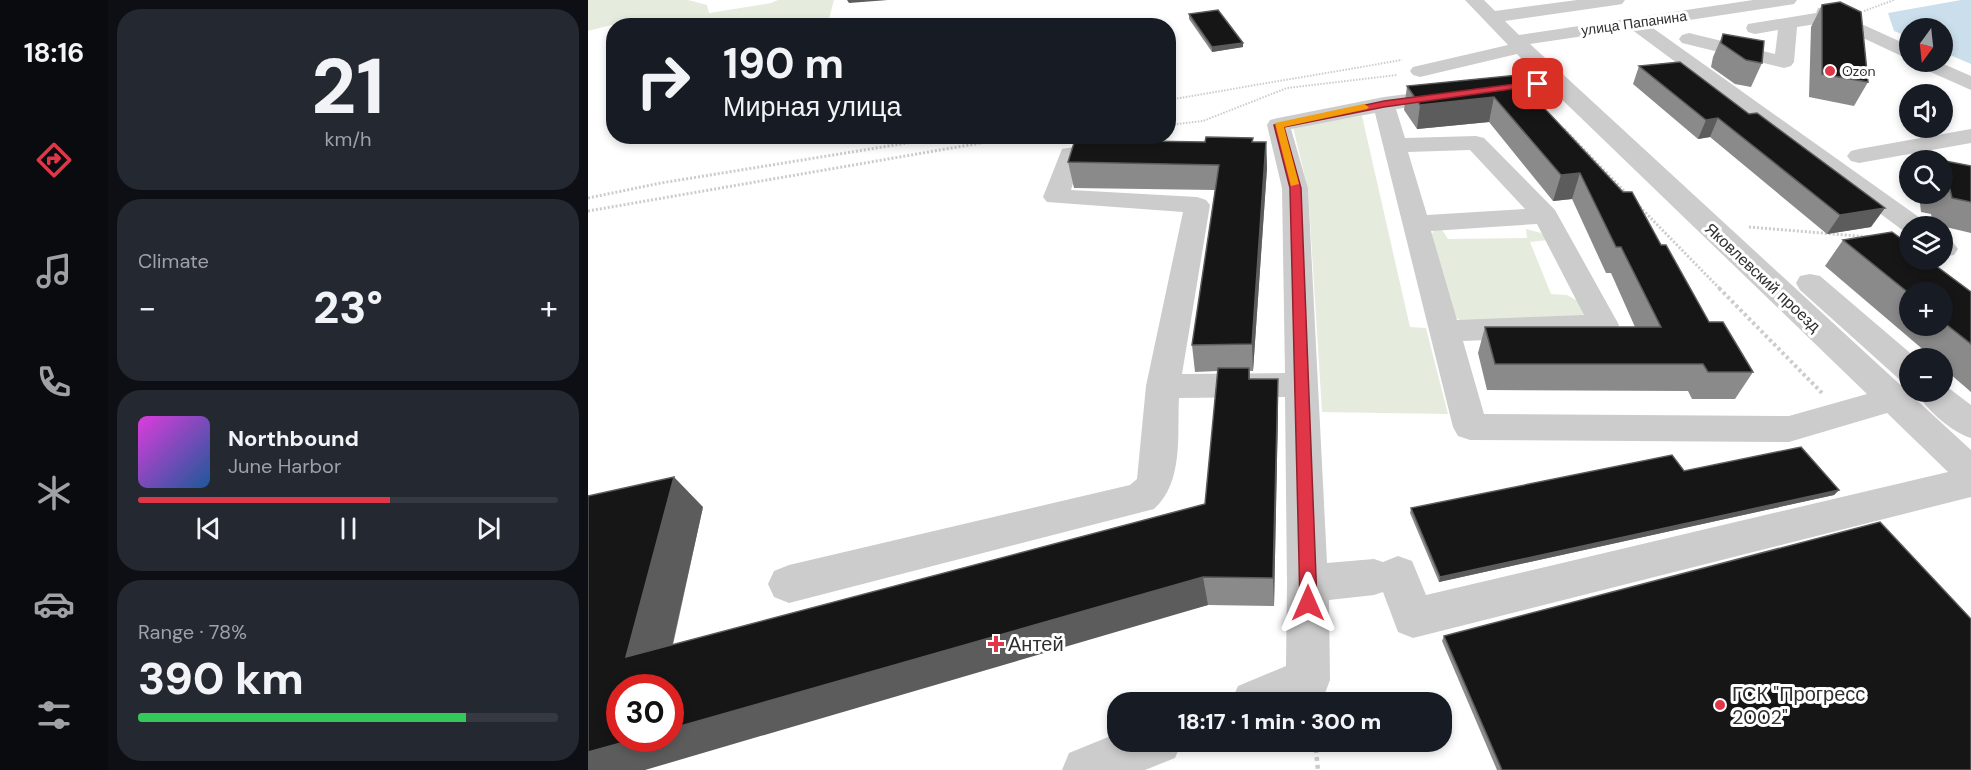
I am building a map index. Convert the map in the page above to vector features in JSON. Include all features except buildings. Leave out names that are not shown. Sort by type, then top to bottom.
[{"type":"street","name":"Яковлевский проезд","points":[[1474,0],[1555,81],[1971,472]]},
{"type":"street","points":[[1492,17],[1616,0]]},
{"type":"street","name":"улица Папанина","points":[[1415,65],[1634,23],[1788,0]]},
{"type":"street","points":[[1801,0],[1899,49]]},
{"type":"street","points":[[1660,43],[1830,16]]},
{"type":"street","points":[[1689,39],[1784,62],[1788,22]]},
{"type":"street","points":[[1634,23],[1900,216]]},
{"type":"street","points":[[1945,72],[1971,84]]},
{"type":"street","points":[[1279,692],[1308,680],[1308,584],[1295,188],[1273,148],[1278,125],[1384,104],[1555,81]]},
{"type":"street","points":[[1384,104],[1470,428],[1789,429],[1893,399]]},
{"type":"street","points":[[1859,156],[1971,136]]},
{"type":"street","points":[[1395,145],[1476,142],[1546,216],[1604,325],[1445,331]]},
{"type":"street","points":[[789,584],[1141,498],[1150,490],[1157,476],[1163,386],[1197,205],[1056,197],[1070,154],[1111,147],[1146,147]]},
{"type":"street","points":[[1416,224],[1546,216]]},
{"type":"street","points":[[1810,283],[1899,361]]},
{"type":"street","points":[[1163,386],[1302,385]]},
{"type":"street","points":[[1945,402],[1971,425]]},
{"type":"street","points":[[1308,584],[1386,575],[1413,618],[1971,482]]},
{"type":"street","points":[[1086,770],[1131,752]]},
{"type":"path","points":[[1176,99],[1415,65]]},
{"type":"path","points":[[1176,124],[1203,121],[1287,88],[1415,65]]},
{"type":"path","points":[[1563,128],[1628,195]]},
{"type":"path","points":[[588,198],[660,183],[901,144]]},
{"type":"path","points":[[588,212],[975,144]]},
{"type":"path","points":[[1636,204],[1842,414]]},
{"type":"path","points":[[1707,224],[1874,237]]},
{"type":"path","points":[[1316,752],[1318,770]]},
{"type":"green space","points":[[588,0],[688,0],[707,5],[709,13],[778,0],[834,0],[829,18],[606,18],[606,26],[588,31]]},
{"type":"green space","points":[[1362,116],[1410,327],[1426,328],[1448,414],[1322,412],[1308,189],[1293,127]]},
{"type":"green space","points":[[1441,228],[1448,239],[1527,238],[1526,229],[1541,233],[1548,240],[1530,242],[1551,294],[1567,295],[1580,302],[1584,314],[1577,321],[1463,322],[1452,315],[1431,236],[1434,230]]},
{"type":"water","points":[[1971,0],[1971,64],[1953,56],[1953,18],[1899,18],[1899,33],[1894,31],[1888,13]]},
{"type":"slow traffic","points":[[1294,184],[1278,125],[1364,107]]},
{"type":"place","name":"Ozon","points":[[1830,71]]},
{"type":"place","name":"Антей","points":[[996,644]]},
{"type":"place","name":"ГСК \"Прогресс 2002\"","points":[[1720,705]]},
{"type":"route","points":[[1308,603],[1295,188],[1278,125],[1384,104],[1538,84]]}]
